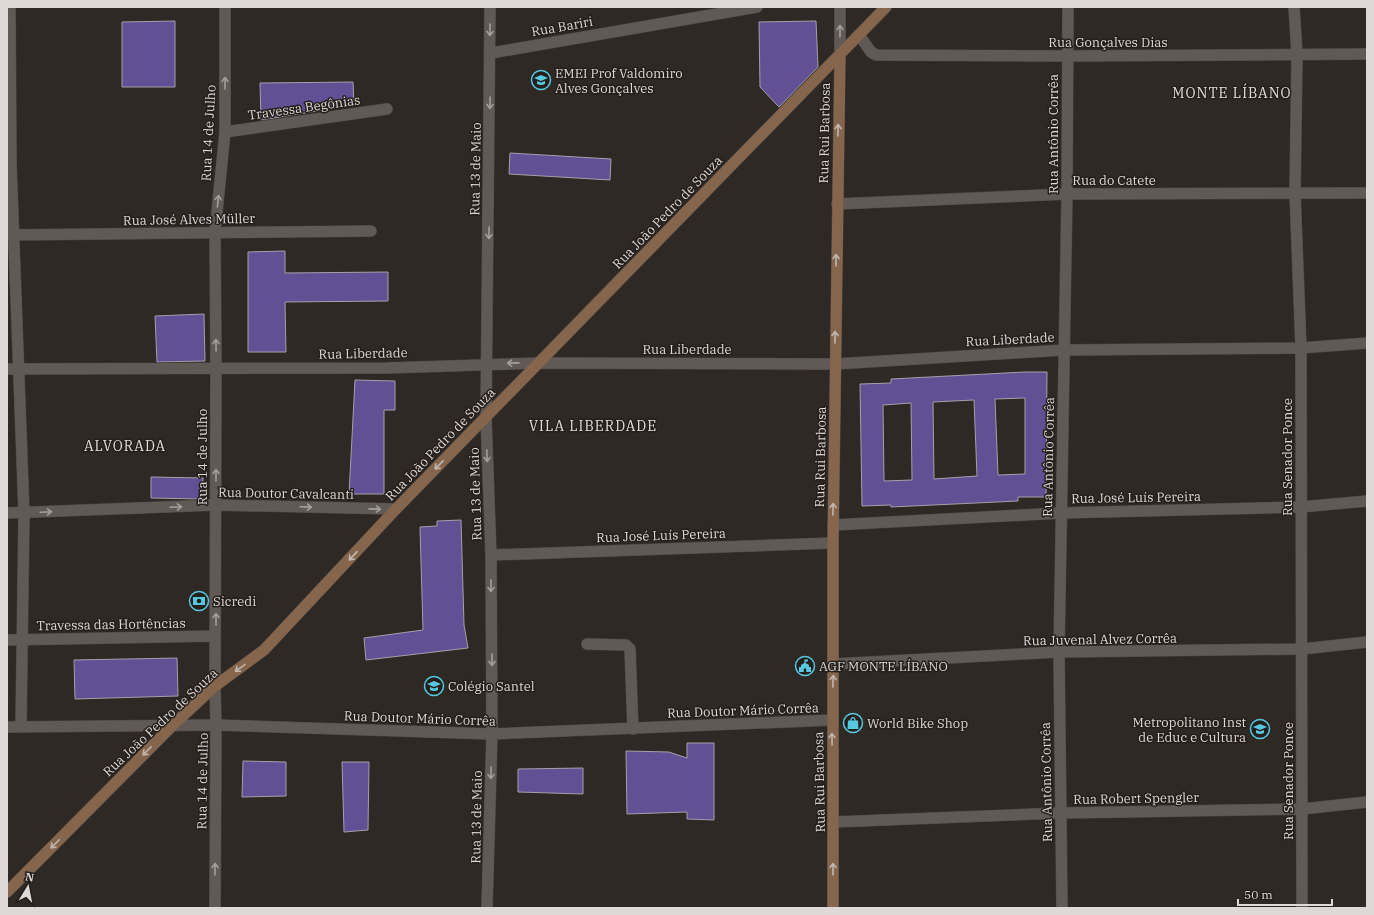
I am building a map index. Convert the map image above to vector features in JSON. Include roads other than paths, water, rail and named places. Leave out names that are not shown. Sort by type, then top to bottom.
[{"type":"main road","name":"Rua João Pedro de Souza","points":[[7,892],[173,725],[215,686],[264,650],[396,510],[886,7]]},
{"type":"main road","name":"Rua Rui Barbosa","points":[[833,908],[833,525],[840,55]]},
{"type":"street","points":[[10,7],[10,235],[12,369],[24,513],[21,726]]},
{"type":"street","name":"Rua 14 de Julho","points":[[215,908],[215,232],[225,132],[224,7]]},
{"type":"street","name":"Rua 13 de Maio","points":[[487,908],[492,734],[491,555],[486,417],[490,7]]},
{"type":"street","name":"Rua Bariri","points":[[490,53],[756,7]]},
{"type":"street","name":"Rua Rui Barbosa","points":[[840,7],[840,55]]},
{"type":"street","name":"Rua Antônio Corrêa","points":[[1062,908],[1059,652],[1067,194],[1068,7]]},
{"type":"street","name":"Rua Senador Ponce","points":[[1294,7],[1297,54],[1295,193],[1301,348],[1302,908]]},
{"type":"street","name":"Rua Gonçalves Dias","points":[[859,35],[871,52],[876,55],[1067,56],[1367,54]]},
{"type":"street","name":"Travessa Begônias","points":[[225,132],[387,109]]},
{"type":"street","name":"Rua do Catete","points":[[837,204],[1067,194],[1367,193]]},
{"type":"street","name":"Rua José Alves Müller","points":[[10,235],[371,231]]},
{"type":"street","name":"Rua Liberdade","points":[[12,369],[216,367],[387,368],[539,363],[835,364],[1064,350],[1301,348],[1367,344]]},
{"type":"street","name":"Rua José Luís Pereira","points":[[833,525],[1061,513],[1301,507],[1367,501]]},
{"type":"street","name":"Rua Doutor Cavalcanti","points":[[7,513],[216,505],[396,510]]},
{"type":"street","name":"Rua José Luís Pereira","points":[[491,555],[833,543]]},
{"type":"street","name":"Travessa das Hortências","points":[[7,640],[216,636]]},
{"type":"street","name":"Rua Juvenal Alvez Corrêa","points":[[833,664],[1059,652],[1302,649],[1367,642]]},
{"type":"street","points":[[587,644],[626,646],[630,649],[633,729]]},
{"type":"street","name":"Rua Doutor Mário Corrêa","points":[[7,726],[216,725],[492,734],[832,720]]},
{"type":"street","name":"Rua Robert Spengler","points":[[833,822],[1060,813],[1302,809],[1367,802]]},
{"type":"place","name":"EMEI Prof Valdomiro Alves Gonçalves","points":[[541,80]]},
{"type":"place","name":"Sicredi","points":[[199,601]]},
{"type":"place","name":"AGF MONTE LÍBANO","points":[[805,666]]},
{"type":"place","name":"Colégio Santel","points":[[434,686]]},
{"type":"place","name":"World Bike Shop","points":[[853,723]]},
{"type":"place","name":"Metropolitano Inst de Educ e Cultura","points":[[1260,729]]},
{"type":"district","name":"MONTE LÍBANO","points":[[1232,93]]},
{"type":"district","name":"VILA LIBERDADE","points":[[593,426]]},
{"type":"district","name":"ALVORADA","points":[[125,446]]}]
